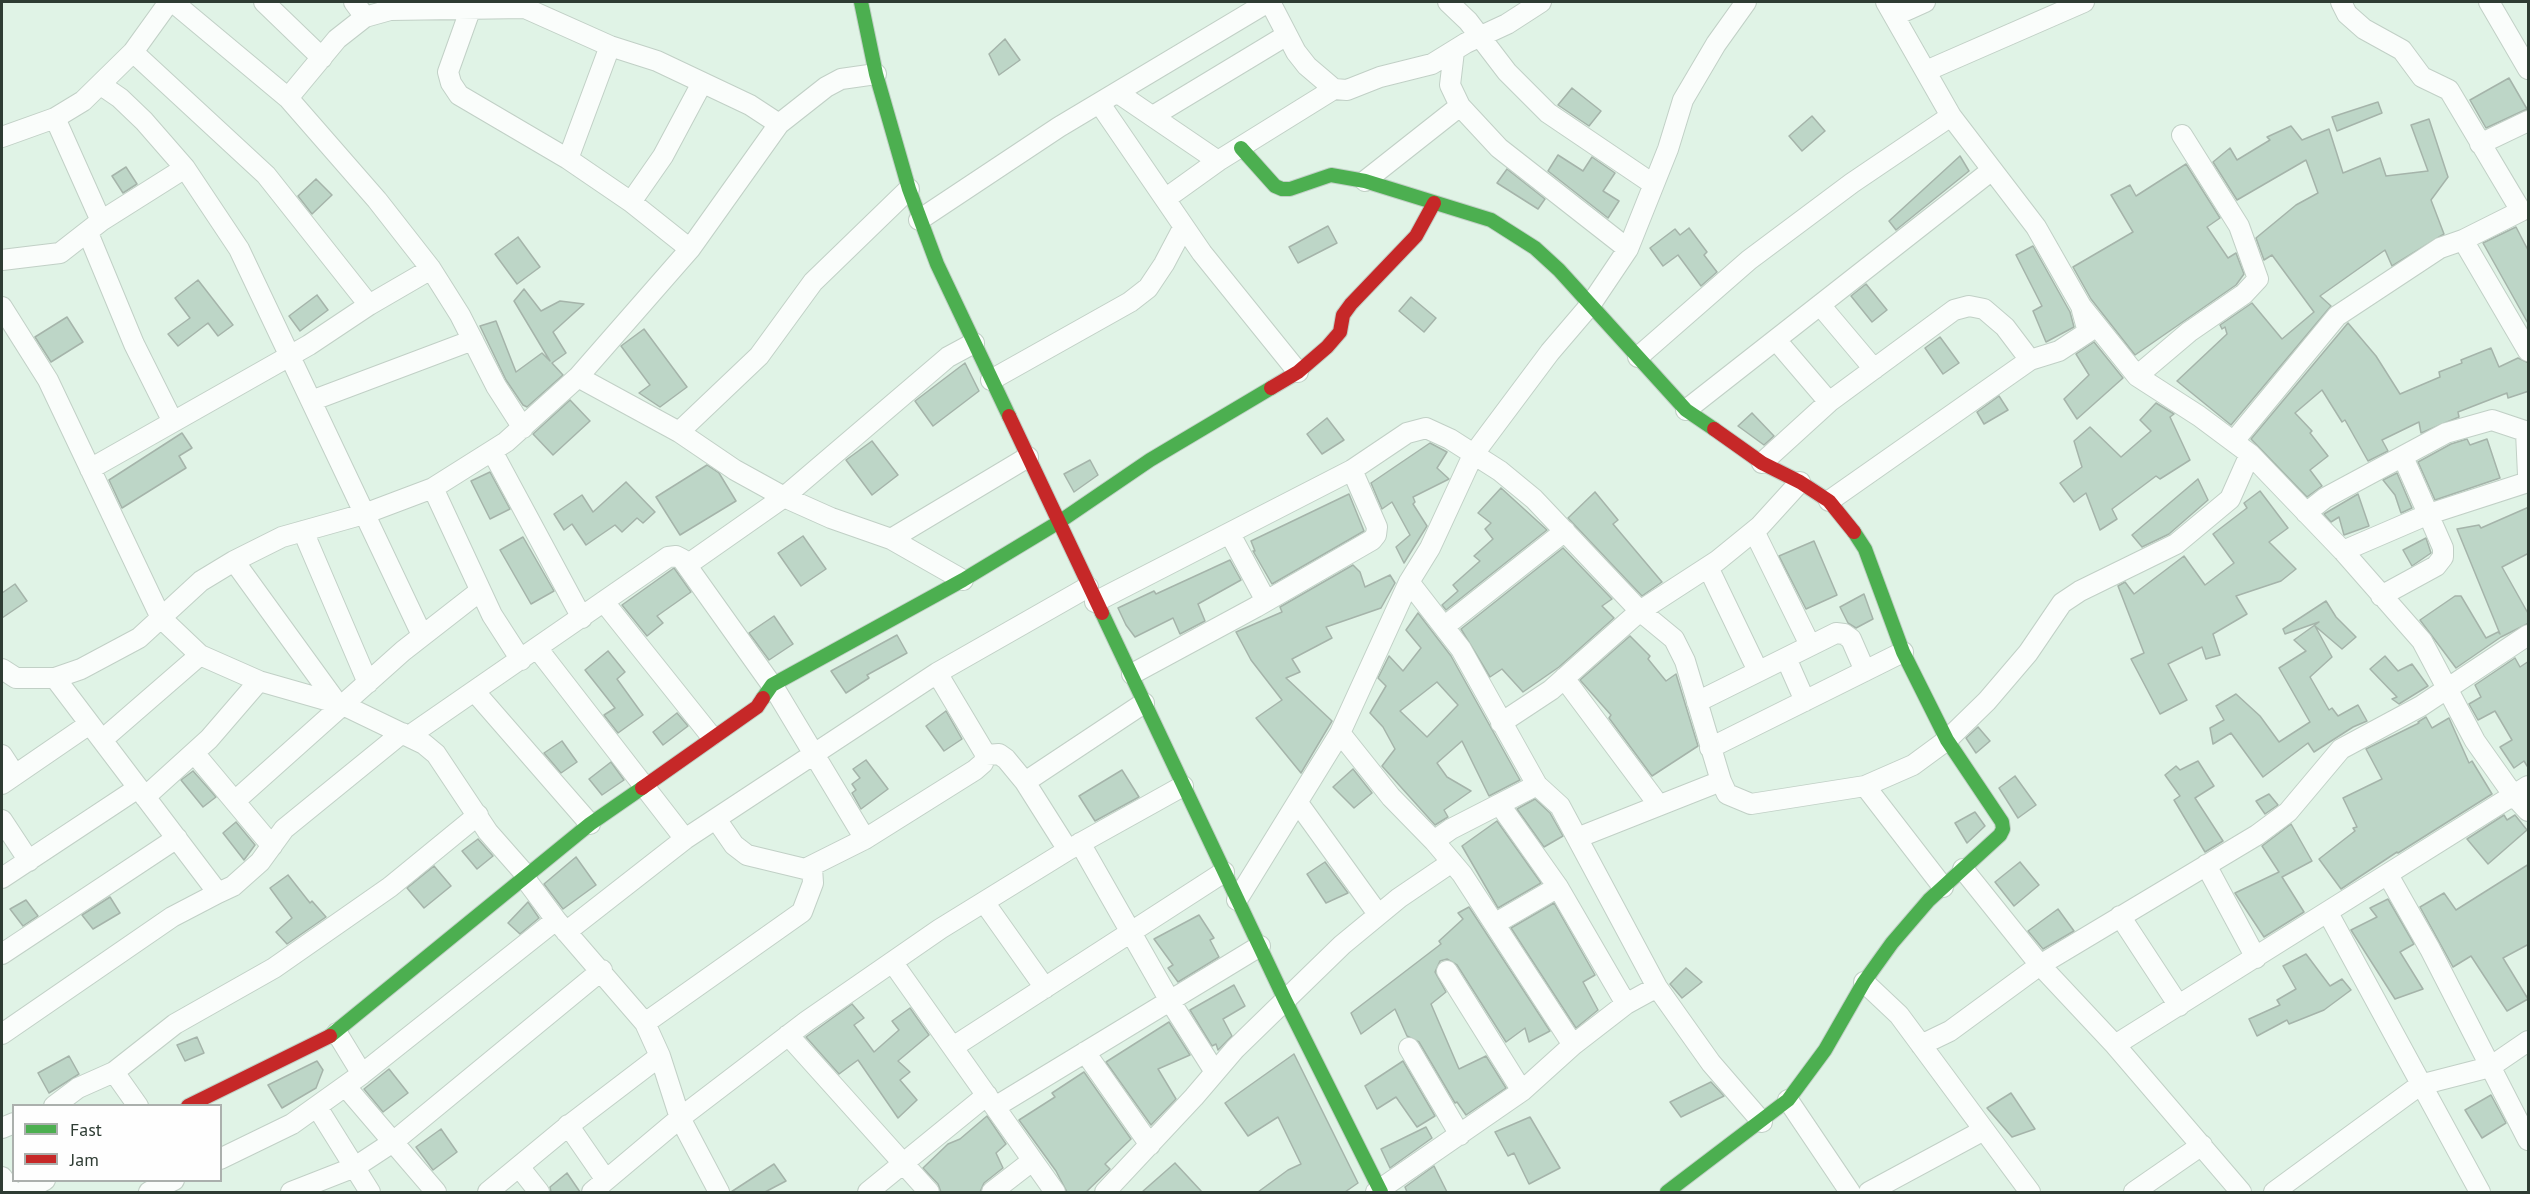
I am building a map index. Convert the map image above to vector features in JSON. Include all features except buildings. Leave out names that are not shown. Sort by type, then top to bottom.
[{"type":"street","points":[[2,137],[55,118],[74,107],[101,85],[133,52],[171,2],[288,99],[377,200],[431,269],[473,340],[496,386],[523,428]]},
{"type":"street","points":[[264,2],[322,57]]},
{"type":"street","points":[[861,2],[876,74],[919,220],[1092,595],[1132,674],[1285,1000],[1379,1192],[1522,1091],[1573,1045],[1626,1004],[1657,987]]},
{"type":"street","points":[[919,220],[1052,132],[1269,2],[1296,52],[1314,74],[1334,89],[1347,90],[1360,87],[1380,77],[1432,64],[1480,36],[1507,24],[1541,2]]},
{"type":"street","points":[[1449,2],[1480,36],[1507,72],[1548,113],[1653,184]]},
{"type":"street","points":[[1238,900],[1340,732],[1409,582],[1430,548],[1473,455],[1550,352],[1591,304],[1628,249],[1683,100],[1716,44],[1746,2]]},
{"type":"street","points":[[1925,2],[1890,9],[1951,116],[2036,227],[2081,306],[2137,376],[2250,454],[2343,551],[2422,641],[2475,741],[2521,791],[2529,811]]},
{"type":"street","points":[[1926,71],[2084,2]]},
{"type":"street","points":[[2234,441],[2337,316],[2440,248],[2463,240],[2521,211],[2449,90],[2422,76],[2402,50],[2364,29],[2347,14],[2341,2]]},
{"type":"street","points":[[2489,2],[2529,69]]},
{"type":"street","points":[[288,99],[360,9],[390,10],[472,6],[525,8],[610,46],[657,61],[750,105],[778,124]]},
{"type":"street","points":[[472,6],[448,72],[451,83],[459,95],[486,113],[568,159],[631,202],[690,249]]},
{"type":"street","points":[[1153,116],[1287,35]]},
{"type":"street","points":[[568,159],[610,46]]},
{"type":"street","points":[[1454,51],[1450,85],[1460,106],[1499,148],[1628,249]]},
{"type":"street","points":[[133,52],[266,175],[369,305]]},
{"type":"street","points":[[6,678],[55,678],[104,657],[139,638],[201,581],[234,561],[282,537],[364,514],[433,488],[492,451],[523,428],[578,377],[690,249],[778,124],[826,87],[841,79],[876,74]]},
{"type":"street","points":[[631,202],[663,156],[702,83]]},
{"type":"street","points":[[101,85],[120,98],[144,121],[185,168],[239,249],[422,635]]},
{"type":"street","points":[[1165,199],[1218,160],[1334,89]]},
{"type":"street","points":[[1118,93],[1218,160]]},
{"type":"street","points":[[1100,104],[1183,228],[1298,372]]},
{"type":"street","points":[[1365,181],[1460,106]]},
{"type":"street","points":[[1638,357],[1749,260],[1852,183],[1951,116]]},
{"type":"street","points":[[55,118],[134,344],[172,420]]},
{"type":"street","points":[[2480,144],[2529,121]]},
{"type":"street","points":[[2137,376],[2189,332],[2244,294],[2258,279],[2239,226],[2182,135]]},
{"type":"street","points":[[1241,148],[1275,186],[1282,189],[1331,175],[1365,181],[1491,220],[1534,248],[1591,304],[1686,410],[1762,463],[1800,482],[1828,501],[1848,523],[1866,549],[1903,652],[1947,740],[2002,822],[2003,829],[2000,836],[1943,887],[1892,943],[1864,982],[1825,1050],[1788,1100],[1667,1192]]},
{"type":"street","points":[[2,260],[60,253],[94,227],[185,168]]},
{"type":"street","points":[[1686,410],[1992,170]]},
{"type":"street","points":[[679,432],[759,356],[813,282],[909,189]]},
{"type":"street","points":[[192,1104],[337,1033],[525,874],[711,736],[757,707],[772,685],[963,580],[1059,522],[1150,460],[1298,372],[1327,347],[1340,332],[1343,315],[1416,236],[1434,202]]},
{"type":"street","points":[[991,380],[1130,303],[1153,280],[1183,228]]},
{"type":"street","points":[[2463,240],[2529,351]]},
{"type":"street","points":[[90,470],[172,420],[309,345],[369,305],[431,269]]},
{"type":"street","points":[[1820,305],[1874,369]]},
{"type":"street","points":[[1762,463],[1829,402],[1954,310],[1969,306],[1984,309],[2006,327],[2030,360]]},
{"type":"street","points":[[1828,501],[2030,360],[2059,351],[2088,332],[2081,306]]},
{"type":"street","points":[[2,307],[48,380],[161,618],[200,656],[259,681],[340,704],[406,735],[436,754],[488,832],[525,874],[527,881],[561,926],[602,970],[645,1023],[660,1056],[680,1118],[714,1191]]},
{"type":"street","points":[[311,401],[473,340]]},
{"type":"street","points":[[1776,340],[1829,402]]},
{"type":"street","points":[[687,565],[783,497],[948,357],[974,343]]},
{"type":"street","points":[[578,377],[679,432],[735,470],[783,497],[831,518],[891,539],[963,580]]},
{"type":"street","points":[[2306,513],[2325,498],[2446,433],[2492,420],[2527,432],[2529,475]]},
{"type":"street","points":[[222,1158],[262,1141],[317,1107],[561,926],[685,839],[816,755],[937,673],[1092,595],[1230,534],[1352,470],[1417,428],[1434,431],[1500,471],[1534,499],[1640,611],[1674,639],[1684,661],[1710,748],[1727,794],[1751,804],[1865,786],[1913,765],[1947,740],[1987,701],[2028,653],[2062,603],[2079,591],[2176,544],[2230,499],[2250,454]]},
{"type":"street","points":[[492,451],[582,618]]},
{"type":"street","points":[[891,539],[1028,457]]},
{"type":"street","points":[[2381,596],[2436,566],[2443,557],[2443,548],[2403,457]]},
{"type":"street","points":[[1132,674],[1372,540],[1376,535],[1377,526],[1352,470]]},
{"type":"street","points":[[1501,723],[1526,708],[1564,678],[1640,611],[1708,567],[1754,531],[1800,482]]},
{"type":"street","points":[[2343,551],[2429,514],[2529,482]]},
{"type":"street","points":[[433,488],[480,591],[502,634],[521,660]]},
{"type":"street","points":[[303,531],[368,683]]},
{"type":"street","points":[[1445,626],[1565,531]]},
{"type":"street","points":[[1754,531],[1810,645]]},
{"type":"street","points":[[1230,534],[1266,601]]},
{"type":"street","points":[[2,1034],[172,916],[218,893],[248,873],[284,829],[406,735],[475,692],[668,557],[682,559],[687,565],[772,685],[865,839]]},
{"type":"street","points":[[234,561],[340,704]]},
{"type":"street","points":[[1708,567],[1758,671]]},
{"type":"street","points":[[1409,582],[1445,626],[1470,664],[1537,785],[1560,806],[1657,987],[1711,1063],[1762,1122]]},
{"type":"street","points":[[235,801],[340,704],[368,683],[422,635],[480,591]]},
{"type":"street","points":[[604,602],[711,736]]},
{"type":"street","points":[[1697,702],[1836,633],[1844,633],[1851,639],[1865,671]]},
{"type":"street","points":[[1921,1045],[1950,1031],[2040,965],[2257,835],[2288,812],[2341,749],[2447,688],[2529,635]]},
{"type":"street","points":[[537,648],[685,839]]},
{"type":"street","points":[[1710,748],[1903,652]]},
{"type":"street","points":[[102,740],[200,656]]},
{"type":"street","points":[[1786,658],[1805,700]]},
{"type":"street","points":[[937,673],[986,755]]},
{"type":"street","points":[[55,678],[88,725],[102,740],[218,893]]},
{"type":"street","points":[[1564,678],[1658,804]]},
{"type":"street","points":[[2,878],[142,792],[195,754],[259,681]]},
{"type":"street","points":[[475,692],[590,824]]},
{"type":"street","points":[[1025,782],[1144,703]]},
{"type":"street","points":[[2,755],[8,779],[88,725]]},
{"type":"street","points":[[1340,732],[1391,797],[1452,862],[1496,924],[1573,1045]]},
{"type":"street","points":[[195,754],[272,846]]},
{"type":"street","points":[[986,755],[999,754],[1006,759],[1074,847],[1131,932],[1170,1001],[1215,1072]]},
{"type":"street","points":[[716,819],[734,845],[747,855],[790,867],[812,867],[865,839],[975,770],[983,763],[986,755]]},
{"type":"street","points":[[1577,838],[1658,804],[1721,781]]},
{"type":"street","points":[[1434,841],[1451,829],[1537,785]]},
{"type":"street","points":[[568,1125],[599,1186],[680,1118],[788,1035],[940,929],[1074,847],[1183,786]]},
{"type":"street","points":[[1865,786],[1943,887]]},
{"type":"street","points":[[2115,1045],[2521,791]]},
{"type":"street","points":[[1298,803],[1378,914]]},
{"type":"street","points":[[1500,805],[1558,887],[1626,1004]]},
{"type":"street","points":[[57,1104],[78,1088],[114,1072],[175,1024],[274,968],[390,887],[478,815]]},
{"type":"street","points":[[2,820],[29,861]]},
{"type":"street","points":[[2,954],[177,837]]},
{"type":"street","points":[[1105,1192],[1215,1072],[1285,1000],[1378,914],[1452,862]]},
{"type":"street","points":[[2206,865],[2256,958]]},
{"type":"street","points":[[645,1023],[802,912],[813,882],[812,867]]},
{"type":"street","points":[[1963,869],[2040,965],[2115,1045],[2241,1192]]},
{"type":"street","points":[[953,1047],[1224,872]]},
{"type":"street","points":[[2388,875],[2430,949],[2529,1140]]},
{"type":"street","points":[[1496,924],[1558,887]]},
{"type":"street","points":[[984,902],[1045,988]]},
{"type":"street","points":[[2328,913],[2480,1192]]},
{"type":"street","points":[[2120,916],[2179,1006]]},
{"type":"street","points":[[868,1192],[991,1101],[1085,1052],[1260,946]]},
{"type":"street","points":[[893,963],[1055,1192]]},
{"type":"street","points":[[291,1192],[355,1167],[393,1142],[602,970]]},
{"type":"street","points":[[1447,971],[1522,1091]]},
{"type":"street","points":[[1864,982],[1899,1015],[2030,1192]]},
{"type":"street","points":[[337,1033],[362,1074]]},
{"type":"street","points":[[788,1035],[929,1192]]},
{"type":"street","points":[[2274,1192],[2420,1085],[2490,1067],[2529,1041]]},
{"type":"street","points":[[1409,1048],[1461,1135]]},
{"type":"street","points":[[1085,1052],[1150,1145]]},
{"type":"street","points":[[488,1192],[568,1125],[660,1056]]},
{"type":"street","points":[[114,1072],[137,1104]]},
{"type":"street","points":[[345,1087],[436,1192]]},
{"type":"street","points":[[1788,1100],[1850,1192]]},
{"type":"street","points":[[317,1107],[370,1192]]},
{"type":"street","points":[[1869,1192],[1984,1130]]},
{"type":"street","points":[[2134,1192],[2202,1145]]},
{"type":"street","points":[[992,1192],[1032,1161]]},
{"type":"street","points":[[519,1168],[539,1192]]},
{"type":"street","points":[[2,1177],[12,1192]]},
{"type":"street","points":[[22,1192],[41,1182]]},
{"type":"street","points":[[149,1192],[170,1182]]},
{"type":"traffic: fast","points":[[861,2],[876,74],[909,189],[937,264],[1009,416]]},
{"type":"traffic: fast","points":[[1241,148],[1275,186],[1282,189],[1290,189],[1331,175],[1365,181],[1491,220],[1535,248],[1559,270],[1686,410],[1714,429]]},
{"type":"traffic: fast","points":[[763,698],[772,685],[963,580],[1059,522],[1150,460],[1271,388]]},
{"type":"traffic: fast","points":[[1667,1192],[1788,1100],[1825,1050],[1864,982],[1892,943],[1929,900],[2000,835],[2003,829],[2002,822],[1947,740],[1903,652],[1865,549],[1854,532]]},
{"type":"traffic: fast","points":[[1102,613],[1285,1000],[1381,1192]]},
{"type":"traffic: fast","points":[[330,1036],[590,824],[642,788]]},
{"type":"traffic: jam","points":[[1271,388],[1298,372],[1327,347],[1340,332],[1343,315],[1351,304],[1416,236],[1434,203]]},
{"type":"traffic: jam","points":[[1009,416],[1102,613]]},
{"type":"traffic: jam","points":[[1714,429],[1762,463],[1800,482],[1829,501],[1854,532]]},
{"type":"traffic: jam","points":[[642,788],[757,707],[763,698]]},
{"type":"traffic: jam","points":[[192,1104],[330,1036]]}]
